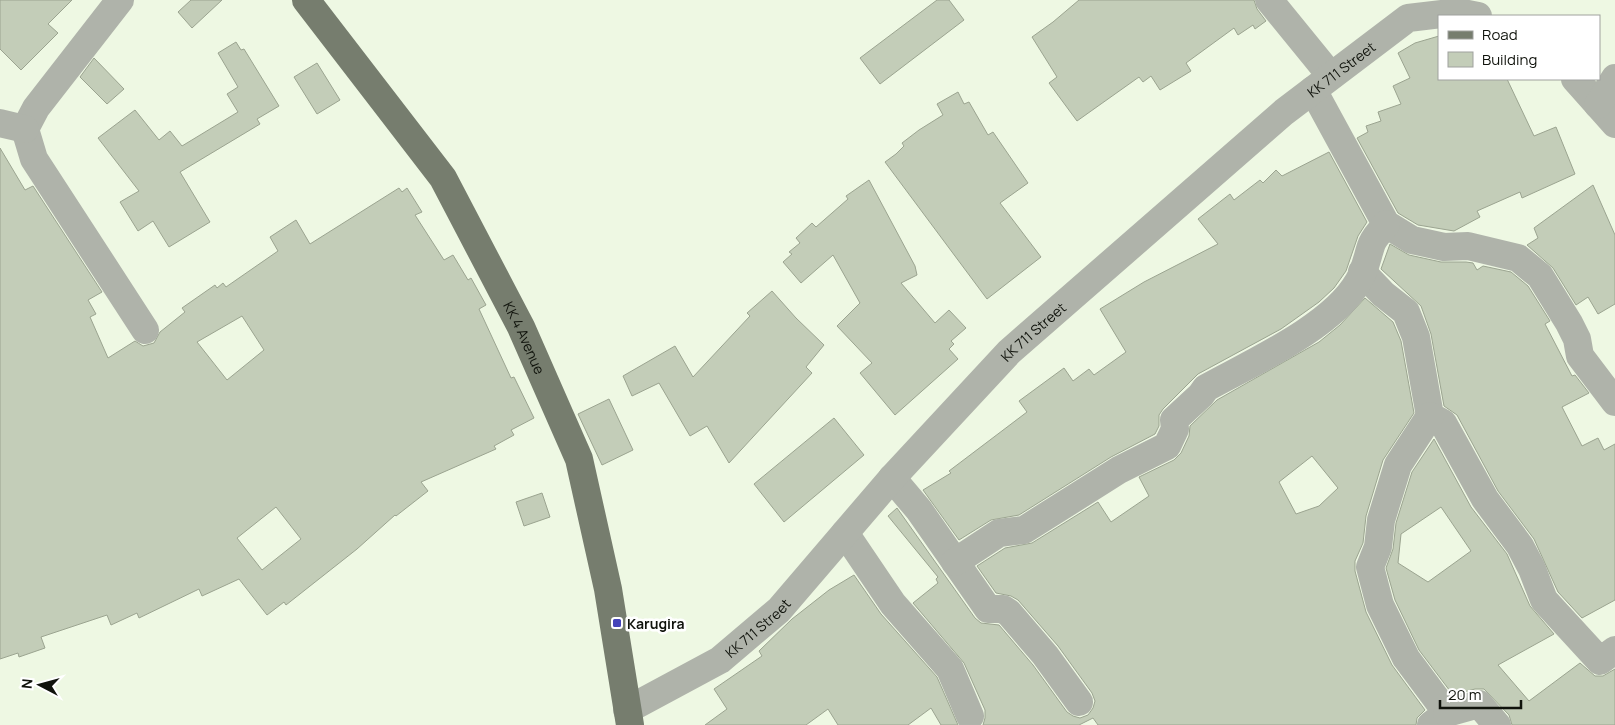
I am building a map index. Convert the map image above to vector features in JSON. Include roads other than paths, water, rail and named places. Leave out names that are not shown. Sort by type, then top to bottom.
[{"type":"main road","name":"KK 4 Avenue","points":[[306,0],[443,178],[521,327],[578,459],[608,589],[628,717]]},
{"type":"street","points":[[120,0],[36,108],[12,126],[145,330]]},
{"type":"street","points":[[1269,0],[1322,83],[1386,224],[1412,240],[1444,248],[1468,246],[1518,258],[1540,276],[1569,323],[1577,339],[1580,356],[1615,402]]},
{"type":"street","name":"KK 711 Street","points":[[628,717],[720,660],[780,610],[892,478],[1010,352],[1262,130],[1322,83],[1408,9],[1470,9]]},
{"type":"street","points":[[1606,114],[1615,78]]},
{"type":"street","points":[[1576,80],[1606,114]]},
{"type":"street","points":[[955,562],[999,533],[1024,530],[1119,470],[1167,446],[1175,429],[1174,420],[1206,388],[1306,332],[1338,306],[1358,282],[1371,244],[1386,224]]},
{"type":"street","points":[[1362,272],[1383,294],[1406,312],[1416,337],[1430,416],[1398,465],[1381,520],[1378,547],[1370,567],[1380,605],[1439,719],[1479,704],[1497,725]]},
{"type":"street","points":[[1430,416],[1443,423],[1485,499],[1520,546],[1532,569],[1544,600],[1600,661],[1615,650]]},
{"type":"street","points":[[892,478],[919,510],[988,609],[1003,609],[1009,613],[1046,655],[1079,702]]},
{"type":"street","points":[[845,533],[894,604],[950,669],[970,716]]},
{"type":"place","name":"Karugira","points":[[617,623]]}]
